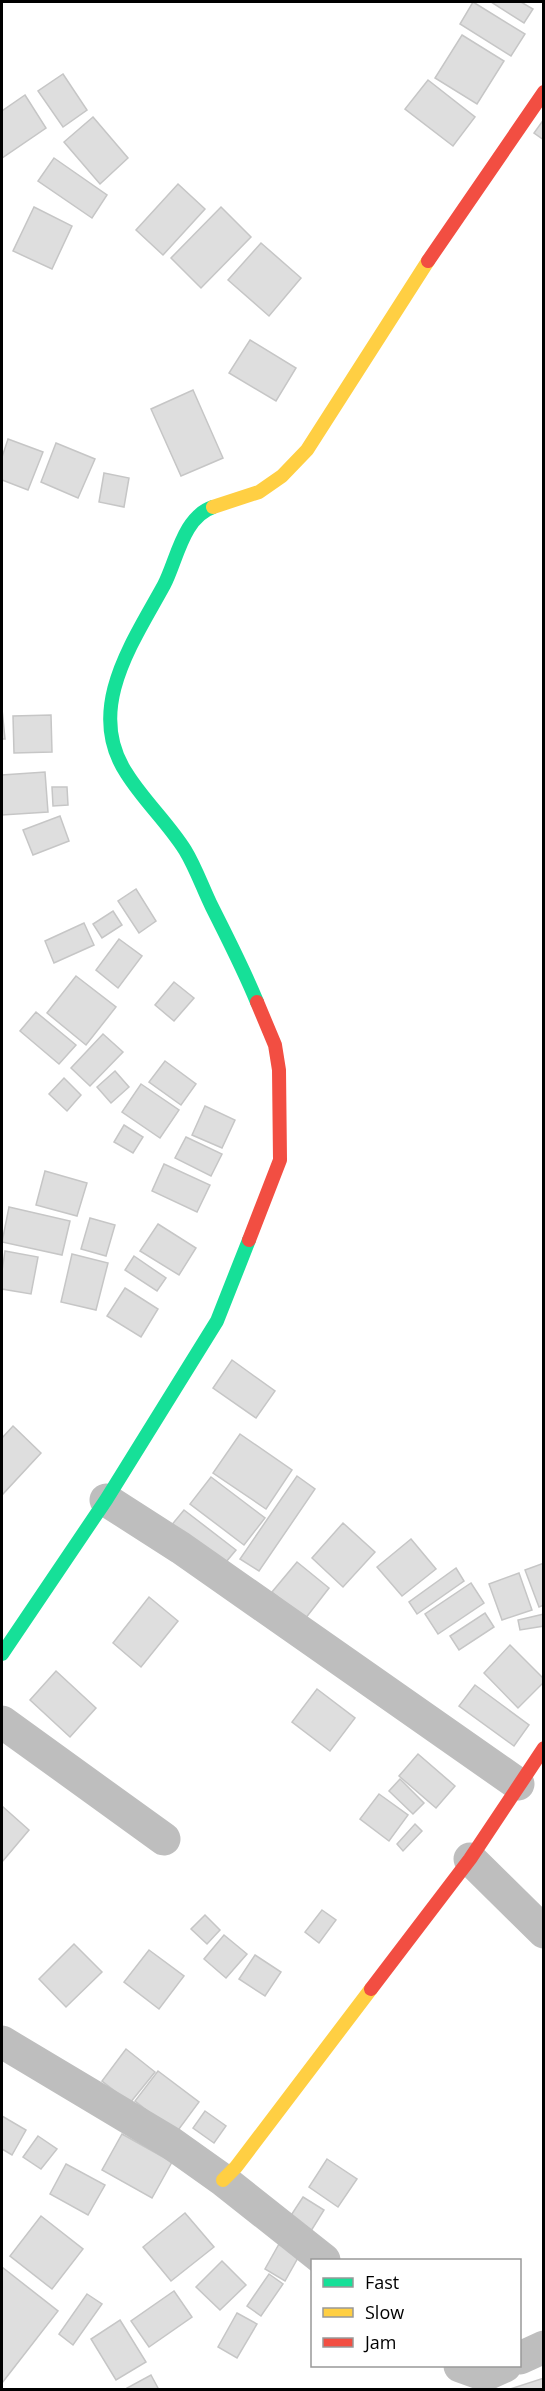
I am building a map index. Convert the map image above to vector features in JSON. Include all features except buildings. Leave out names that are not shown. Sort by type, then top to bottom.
[{"type":"street","points":[[2,1654],[106,1500],[217,1321],[280,1160],[279,1070],[275,1045],[253,992],[185,850],[126,773],[115,750],[110,731],[113,695],[119,669],[171,571],[187,530],[204,510],[258,492],[282,476],[307,450],[446,232],[543,92]]},
{"type":"street","points":[[106,1500],[181,1548],[518,1784]]},
{"type":"street","points":[[2,1722],[164,1839]]},
{"type":"street","points":[[223,2180],[236,2167],[470,1859],[543,1748]]},
{"type":"street","points":[[470,1859],[543,1932]]},
{"type":"street","points":[[2,2042],[141,2124],[223,2180],[323,2259]]},
{"type":"street","points":[[521,2357],[543,2347]]},
{"type":"street","points":[[463,2367],[485,2375],[503,2367]]},
{"type":"traffic: fast","points":[[213,507],[203,512],[188,529],[169,575],[127,653],[112,701],[110,725],[115,750],[127,774],[189,857],[257,1002]]},
{"type":"traffic: fast","points":[[2,1654],[106,1500],[217,1321],[249,1240]]},
{"type":"traffic: slow","points":[[213,507],[259,492],[282,476],[307,450],[428,261]]},
{"type":"traffic: slow","points":[[223,2180],[236,2167],[371,1989]]},
{"type":"traffic: jam","points":[[428,261],[544,92]]},
{"type":"traffic: jam","points":[[249,1240],[280,1160],[279,1070],[275,1045],[257,1002]]},
{"type":"traffic: jam","points":[[371,1989],[470,1859],[544,1748]]}]
